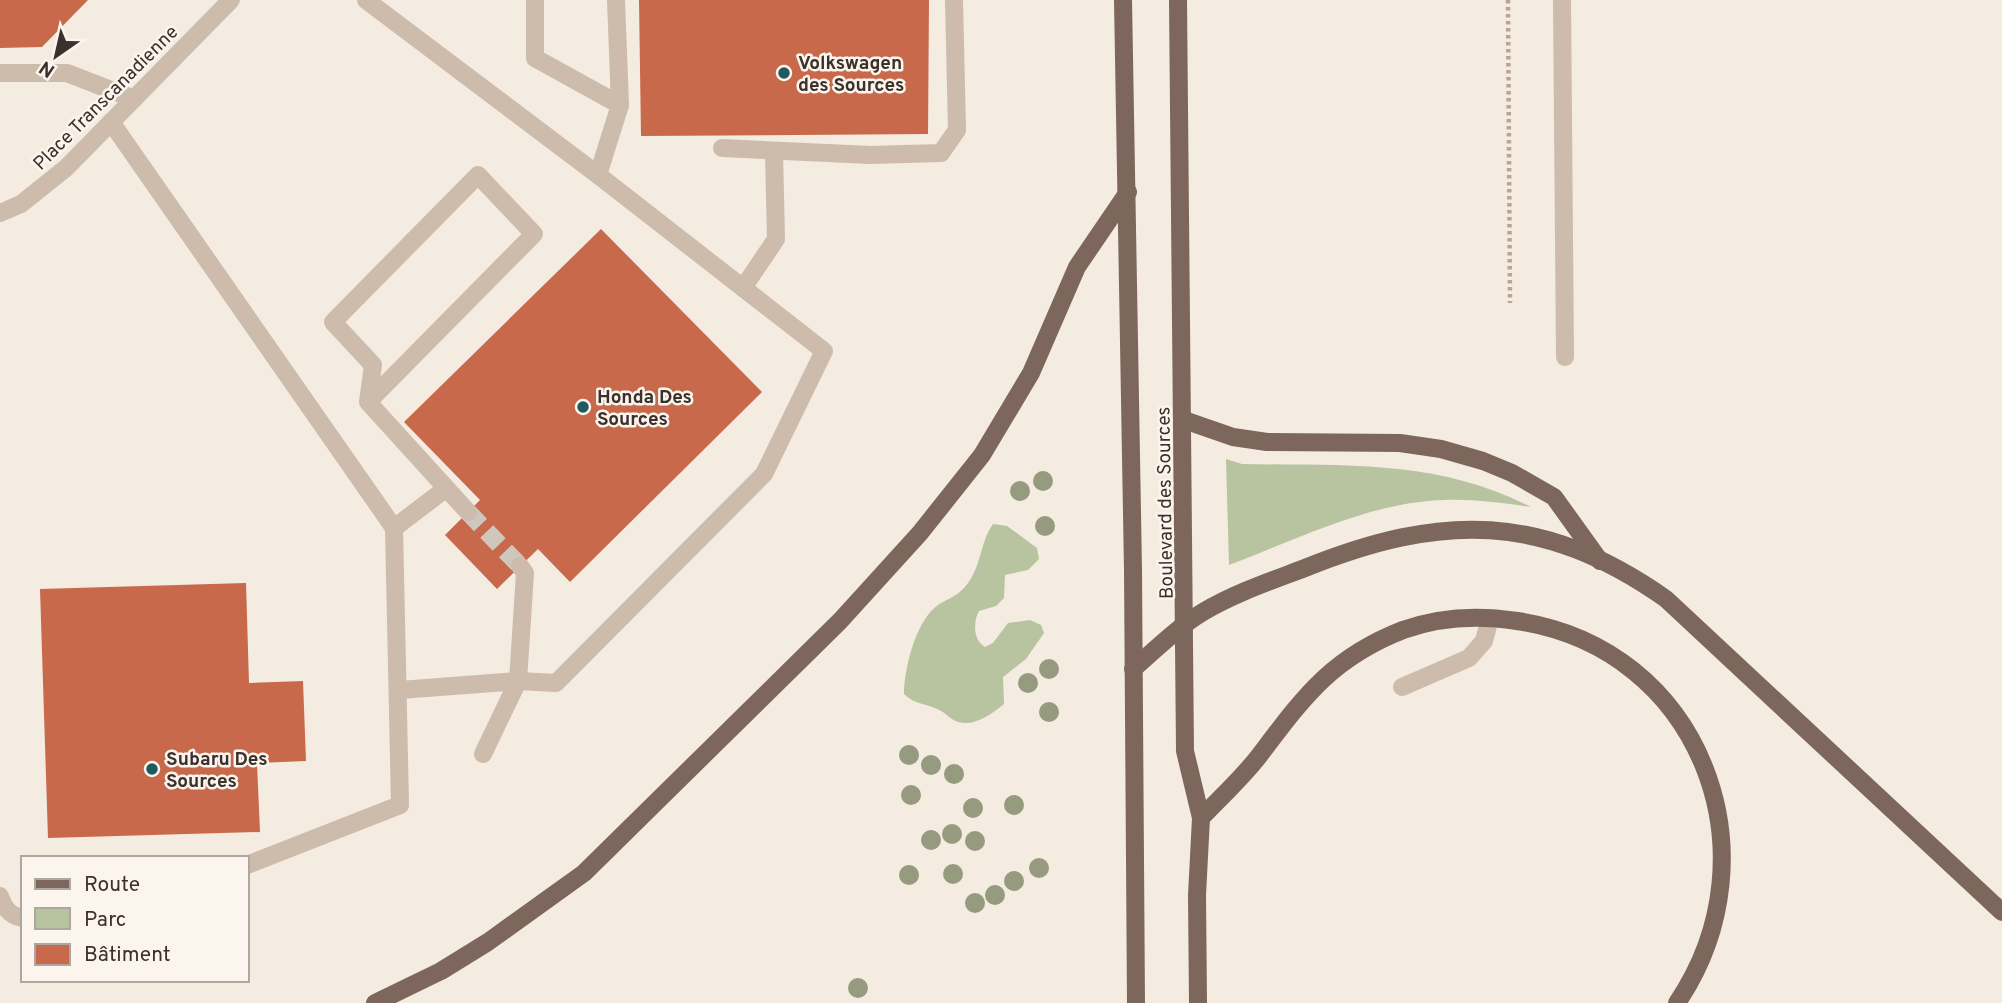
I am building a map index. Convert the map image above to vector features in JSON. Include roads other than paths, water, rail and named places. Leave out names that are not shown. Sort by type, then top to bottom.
[{"type":"main road","name":"Boulevard des Sources","points":[[1123,0],[1128,192],[1136,1003]]},
{"type":"main road","name":"Boulevard des Sources","points":[[1178,0],[1186,624],[1185,751],[1201,818],[1196,918],[1198,1003]]},
{"type":"main road","points":[[375,1003],[441,971],[488,942],[584,873],[666,796],[865,594],[920,533],[982,455],[1031,373],[1077,267],[1128,192]]},
{"type":"main road","points":[[1184,420],[1233,437],[1267,442],[1400,443],[1441,449],[1483,461],[1512,473],[1554,497],[1600,561]]},
{"type":"main road","points":[[1133,668],[1186,624],[1240,594],[1364,546],[1408,534],[1464,528],[1504,530],[1539,537],[1600,561],[1646,585],[1683,614],[2002,912]]},
{"type":"main road","points":[[1201,818],[1258,758],[1297,703],[1341,663],[1370,645],[1428,622],[1490,618],[1555,628],[1586,640],[1616,658],[1645,682],[1669,708],[1707,770],[1717,805],[1723,871],[1710,938],[1677,1003]]},
{"type":"street","name":"Place Transcanadienne","points":[[0,213],[22,204],[42,190],[231,0]]},
{"type":"street","points":[[366,0],[598,175],[824,351],[764,474],[556,683],[519,681],[400,690]]},
{"type":"street","points":[[535,0],[535,58],[620,105]]},
{"type":"street","points":[[598,175],[620,105],[615,0]]},
{"type":"street","points":[[722,148],[774,153],[941,153],[957,130],[954,0]]},
{"type":"street","points":[[1562,0],[1565,357]]},
{"type":"street","points":[[0,73],[67,73],[134,99]]},
{"type":"street","points":[[111,122],[394,528],[400,690],[400,805],[248,865]]},
{"type":"street","points":[[743,288],[776,239],[774,153]]},
{"type":"street","points":[[368,402],[534,234],[478,175],[333,321],[373,365],[368,402],[444,490],[468,512]]},
{"type":"street","points":[[394,528],[444,490]]},
{"type":"street","points":[[483,754],[519,681],[525,573],[520,566]]},
{"type":"street","points":[[1402,687],[1469,658],[1484,641],[1490,618]]},
{"type":"street","points":[[0,896],[3,906],[14,917],[21,918]]},
{"type":"tunnel","points":[[468,512],[520,566]]},
{"type":"place","name":"Volkswagen des Sources","points":[[784,73]]},
{"type":"place","name":"Honda Des Sources","points":[[583,407]]},
{"type":"place","name":"Subaru Des Sources","points":[[152,769]]}]
